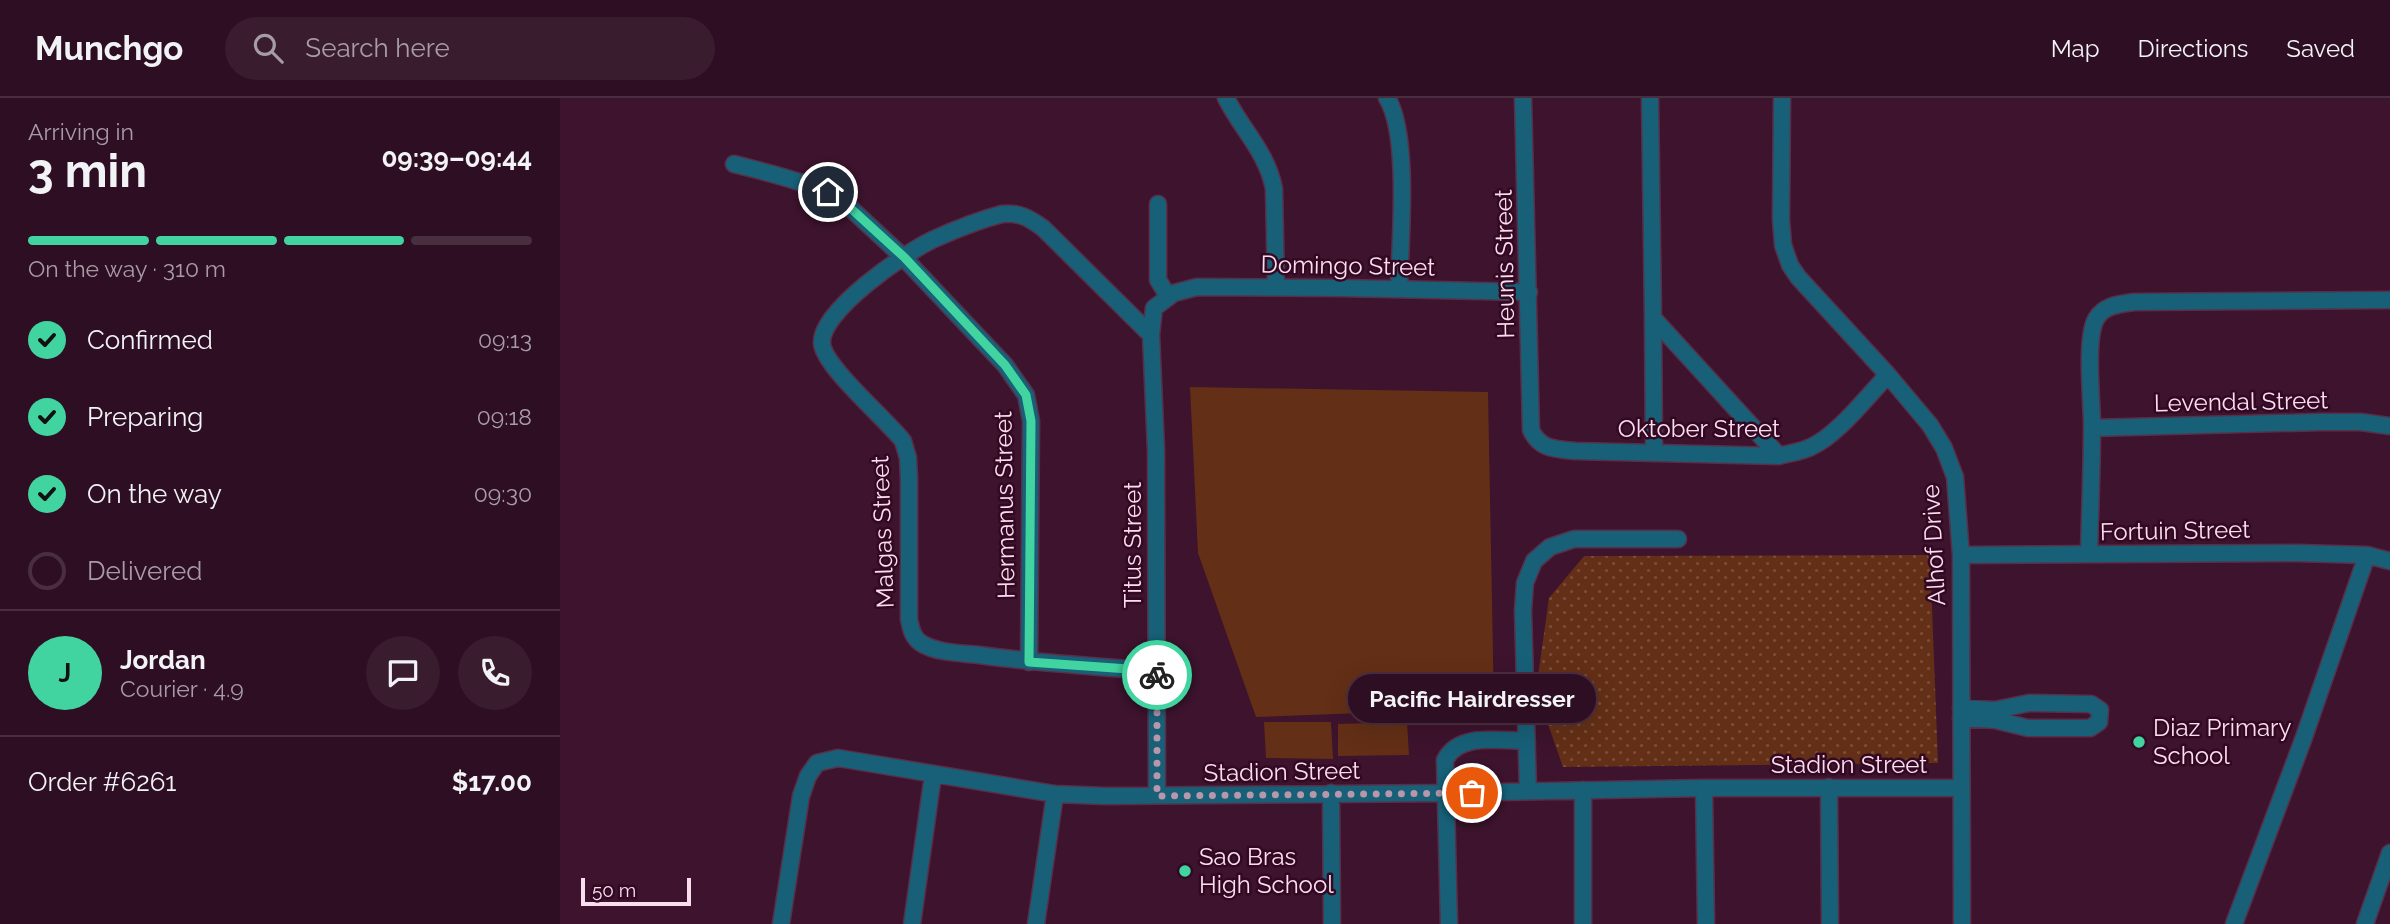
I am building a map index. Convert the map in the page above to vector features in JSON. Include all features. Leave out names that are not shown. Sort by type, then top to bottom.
[{"type":"street","points":[[1226,98],[1254,139],[1271,175],[1274,188],[1276,288]]},
{"type":"street","points":[[1387,98],[1399,134],[1399,289]]},
{"type":"street","name":"Heunis Street","points":[[1523,98],[1531,430]]},
{"type":"street","points":[[1650,98],[1654,452]]},
{"type":"street","name":"Alhof Drive","points":[[1783,98],[1781,219],[1786,255],[1798,277],[1930,425],[1951,463],[1958,504],[1961,555],[1962,924]]},
{"type":"street","name":"Hermanus Street","points":[[734,164],[785,177],[828,192],[846,204],[904,257],[1005,365],[1026,395],[1031,421],[1029,662]]},
{"type":"street","points":[[1158,204],[1158,280],[1168,296]]},
{"type":"street","points":[[904,257],[931,241],[988,218],[1014,213],[1027,217],[1043,228],[1151,335]]},
{"type":"street","name":"Malgas Street","points":[[904,257],[871,281],[831,317],[825,327],[822,343],[829,361],[903,441],[908,458],[909,479],[909,619],[915,638],[936,649],[1029,662]]},
{"type":"street","name":"Domingo Street","points":[[1168,296],[1197,287],[1528,292]]},
{"type":"street","name":"Titus Street","points":[[1157,796],[1156,450],[1151,335],[1154,308],[1168,296]]},
{"type":"street","points":[[2089,554],[2092,428],[2090,346],[2096,319],[2111,306],[2134,302],[2390,300]]},
{"type":"street","points":[[1653,318],[1779,456]]},
{"type":"street","name":"Oktober Street","points":[[1531,430],[1540,443],[1553,449],[1779,456],[1808,449],[1818,443],[1888,375]]},
{"type":"street","name":"Levendal Street","points":[[2092,428],[2321,422],[2361,422],[2390,426]]},
{"type":"street","points":[[1528,791],[1523,610],[1525,583],[1534,561],[1550,547],[1574,539],[1678,539]]},
{"type":"street","name":"Fortuin Street","points":[[1961,555],[2176,552],[2367,555],[2390,561]]},
{"type":"street","points":[[2234,924],[2303,740],[2367,555]]},
{"type":"street","points":[[1029,662],[1157,671]]},
{"type":"street","points":[[2029,703],[2091,704],[2100,710],[2099,722],[2090,728],[2028,728],[1961,713],[2029,703]]},
{"type":"street","points":[[1449,924],[1445,760],[1450,751],[1471,741],[1527,741]]},
{"type":"street","name":"Stadion Street","points":[[781,924],[801,796],[808,776],[817,763],[838,758],[1055,794],[1157,796],[1704,788],[1961,788]]},
{"type":"street","points":[[912,924],[933,775]]},
{"type":"street","points":[[1829,787],[1830,924]]},
{"type":"street","points":[[1704,788],[1706,924]]},
{"type":"street","points":[[1583,790],[1583,924]]},
{"type":"street","points":[[1331,793],[1332,924]]},
{"type":"street","points":[[1036,924],[1055,794]]},
{"type":"street","points":[[2365,924],[2390,853]]},
{"type":"shaded area","points":[[1190,387],[1488,392],[1494,708],[1256,717],[1198,553]]},
{"type":"shaded area","points":[[1930,555],[1938,763],[1563,767],[1536,690],[1549,598],[1584,556]]},
{"type":"shaded area","points":[[1264,722],[1331,722],[1333,759],[1266,758]]},
{"type":"shaded area","points":[[1407,722],[1409,755],[1338,756],[1338,724]]},
{"type":"way so far","points":[[1157,675],[1157,796],[1472,793]]},
{"type":"place","name":"Diaz Primary School","points":[[2139,742]]},
{"type":"place","name":"Pacific Hairdresser","points":[[1472,793]]},
{"type":"place","name":"Sao Bras High School","points":[[1185,871]]},
{"type":"route","points":[[828,192],[866,222],[947,301],[1005,365],[1026,395],[1031,421],[1029,662],[1157,671],[1157,675]]}]
